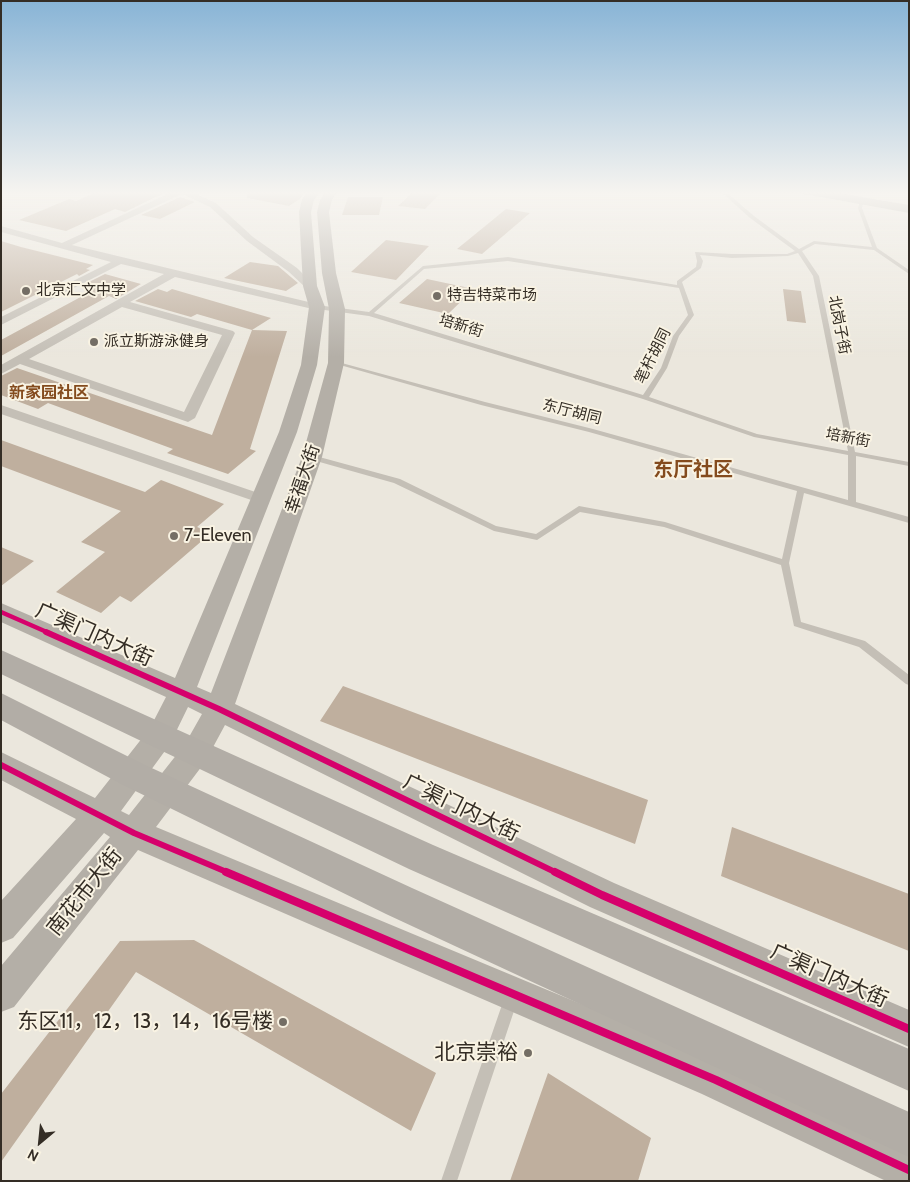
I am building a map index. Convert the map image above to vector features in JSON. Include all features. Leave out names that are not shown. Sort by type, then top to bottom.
[{"type":"main road","name":"幸福大街","points":[[307,246],[310,286],[327,308]]},
{"type":"main road","name":"幸福大街","points":[[195,753],[219,709],[312,457],[336,363],[327,308],[329,272],[326,246]]},
{"type":"main road","name":"幸福大街","points":[[132,774],[160,736],[182,692],[288,432],[327,308]]},
{"type":"main road","name":"广渠门内大街","points":[[1,612],[219,709],[602,895],[909,1029]]},
{"type":"main road","points":[[1,661],[430,861],[909,1070]]},
{"type":"main road","points":[[1,705],[132,774],[399,901],[909,1134]]},
{"type":"main road","name":"南花市大街","points":[[1,994],[134,833],[195,753]]},
{"type":"main road","points":[[1,765],[134,833],[716,1080],[909,1170]]},
{"type":"main road","name":"南花市大街","points":[[1,926],[99,816],[132,774]]},
{"type":"street","name":"培新街","points":[[69,246],[120,261],[327,308]]},
{"type":"street","points":[[260,246],[293,270],[310,286]]},
{"type":"street","points":[[1,322],[120,261]]},
{"type":"street","points":[[1,370],[174,273]]},
{"type":"street","points":[[19,360],[188,418],[229,333],[122,303]]},
{"type":"street","points":[[1,410],[262,498]]},
{"type":"lane","name":"北岗子街","points":[[792,246],[799,251],[816,276],[852,454],[852,504]]},
{"type":"lane","points":[[370,314],[422,268],[508,259],[681,287],[680,281],[698,268],[700,261],[697,253],[759,256],[788,255],[807,246]]},
{"type":"lane","points":[[851,246],[876,249],[909,273]]},
{"type":"lane","name":"笔杆胡同","points":[[645,398],[664,368],[676,336],[691,315],[681,287]]},
{"type":"lane","name":"培新街","points":[[327,308],[370,314],[645,398],[756,436],[909,464]]},
{"type":"lane","name":"东厅胡同","points":[[336,363],[483,404],[591,430],[909,520]]},
{"type":"lane","points":[[312,457],[397,481],[494,528],[537,537],[579,509],[665,524],[785,563]]},
{"type":"lane","points":[[801,490],[785,563],[797,624],[862,644],[909,681]]},
{"type":"lane","points":[[449,1181],[513,994]]},
{"type":"building","name":"北京汇文中学","points":[[1,246],[18,246],[93,265],[86,269],[90,270],[79,276],[77,274],[1,312]]},
{"type":"building","points":[[379,246],[429,246],[396,280],[351,272]]},
{"type":"building","points":[[460,246],[491,246],[482,254],[457,249]]},
{"type":"building","points":[[250,262],[278,266],[298,283],[286,291],[224,278]]},
{"type":"building","points":[[105,274],[141,284],[116,299],[109,296],[1,356],[1,340],[88,293],[83,285]]},
{"type":"building","name":"特吉特菜市场","points":[[427,279],[474,289],[448,314],[399,303]]},
{"type":"building","points":[[158,289],[167,292],[172,289],[271,318],[252,330],[197,314],[191,317],[135,301]]},
{"type":"building","points":[[783,289],[801,291],[806,323],[787,321]]},
{"type":"building","points":[[252,330],[287,331],[250,449],[256,451],[228,474],[167,453],[173,449],[48,403],[38,409],[1,395],[1,376],[17,368],[212,435]]},
{"type":"building","points":[[1,440],[145,492],[161,480],[224,504],[197,527],[211,533],[131,602],[120,596],[101,613],[56,592],[105,552],[81,542],[121,511],[1,466]]},
{"type":"building","points":[[1,547],[34,561],[1,586]]},
{"type":"building","points":[[343,686],[648,800],[635,844],[320,721]]},
{"type":"building","points":[[732,827],[909,894],[909,951],[721,876]]},
{"type":"building","name":"东区11，12，13，14，16号楼","points":[[194,940],[436,1073],[411,1131],[136,972],[1,1162],[1,1094],[120,941]]},
{"type":"building","points":[[548,1073],[651,1138],[638,1181],[510,1181]]},
{"type":"cycle path","points":[[1,612],[219,709],[602,895],[909,1029]]},
{"type":"cycle path","points":[[1,765],[134,833],[716,1080],[909,1170]]},
{"type":"place","name":"北京汇文中学","points":[[26,291]]},
{"type":"place","name":"特吉特菜市场","points":[[437,296]]},
{"type":"place","name":"派立斯游泳健身","points":[[94,342]]},
{"type":"place","name":"7-Eleven","points":[[174,536]]},
{"type":"place","name":"东区11，12，13，14，16号楼","points":[[283,1022]]},
{"type":"place","name":"北京崇裕","points":[[528,1053]]},
{"type":"district","name":"新家园社区","points":[[49,393]]},
{"type":"district","name":"东厅社区","points":[[693,470]]}]
